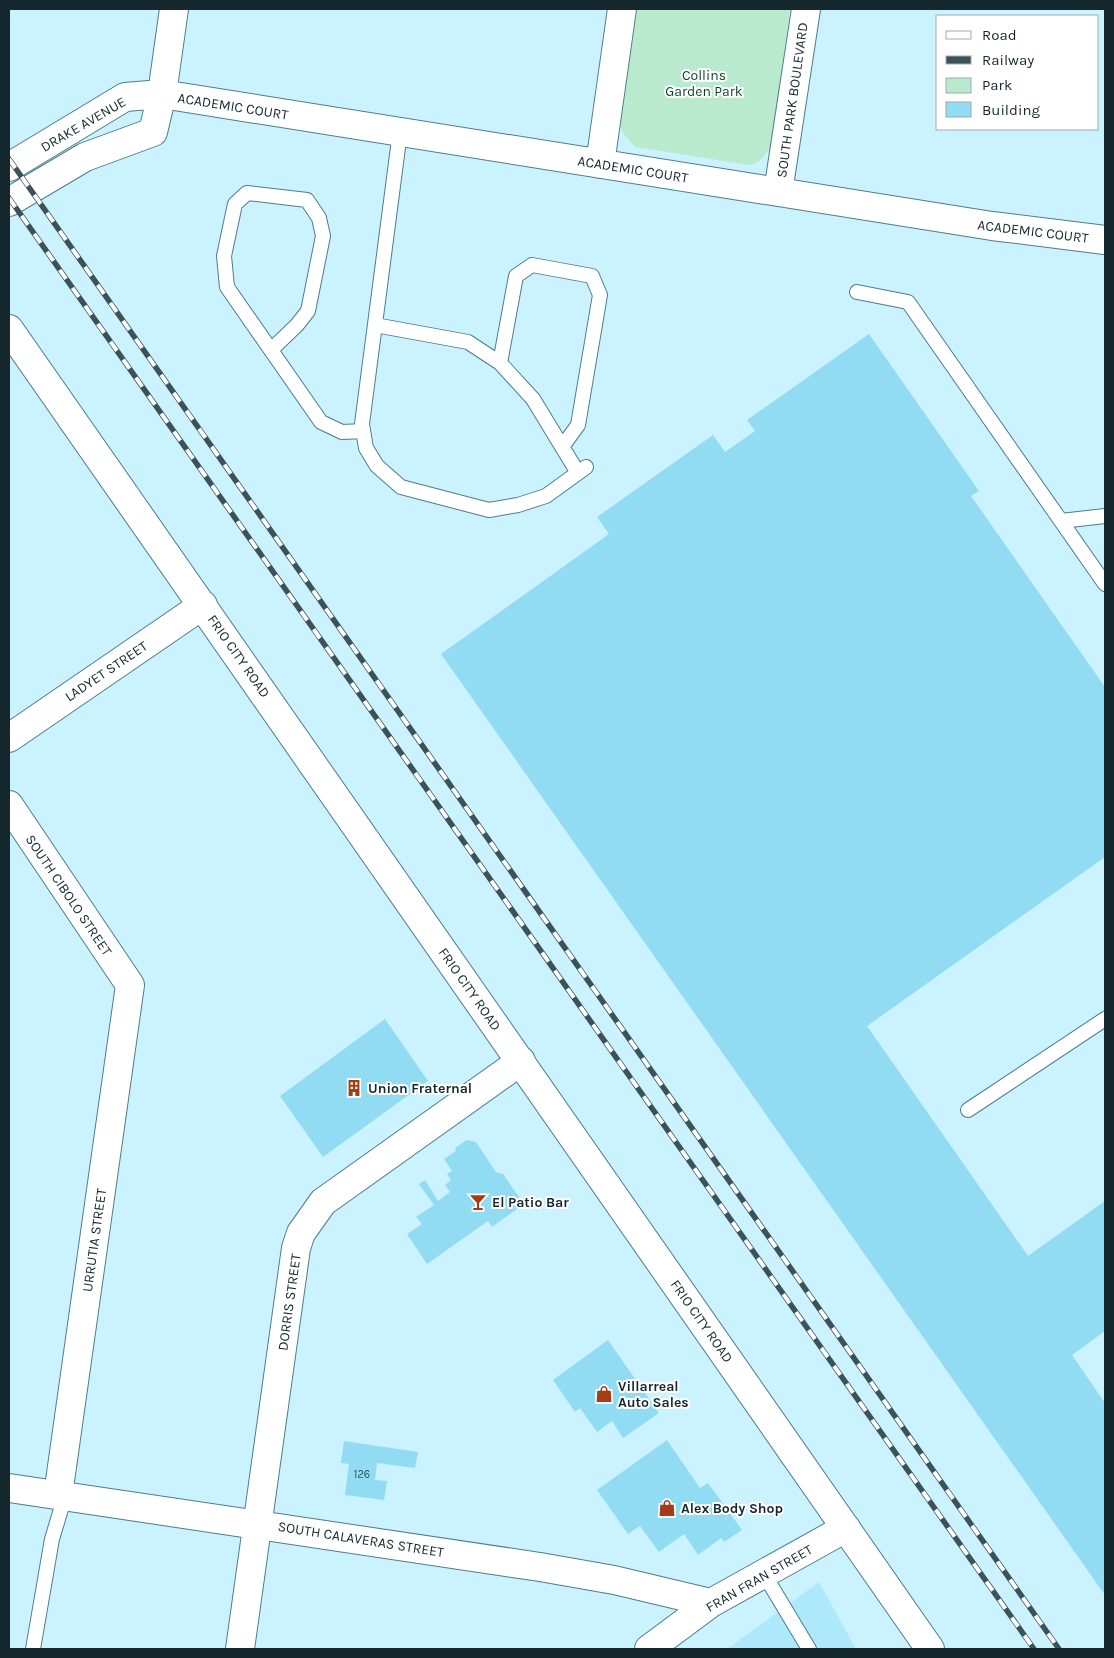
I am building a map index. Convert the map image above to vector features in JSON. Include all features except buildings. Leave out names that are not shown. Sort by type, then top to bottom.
[{"type":"street","points":[[9,202],[85,157],[153,132],[162,94],[174,9]]},
{"type":"street","points":[[600,164],[622,9]]},
{"type":"street","name":"SOUTH PARK BOULEVARD","points":[[778,192],[806,9]]},
{"type":"street","name":"ACADEMIC COURT","points":[[162,94],[992,226],[1105,240]]},
{"type":"street","name":"DRAKE AVENUE","points":[[9,167],[125,97],[162,94]]},
{"type":"street","name":"FRIO CITY ROAD","points":[[9,329],[930,1649]]},
{"type":"street","name":"LADYET STREET","points":[[9,738],[202,605]]},
{"type":"street","name":"SOUTH CIBOLO STREET","points":[[9,805],[130,985]]},
{"type":"street","name":"URRUTIA STREET","points":[[62,1496],[130,985]]},
{"type":"street","name":"DORRIS STREET","points":[[240,1649],[296,1248],[301,1233],[323,1202],[521,1061]]},
{"type":"street","name":"SOUTH CALAVERAS STREET","points":[[9,1488],[258,1523],[549,1569],[614,1580],[711,1603]]},
{"type":"street","name":"FRAN FRAN STREET","points":[[650,1649],[711,1603],[846,1528]]},
{"type":"lane","points":[[375,326],[468,342],[500,363],[532,399],[562,447],[582,470],[546,496],[518,505],[489,510],[401,487],[377,466],[366,448],[362,424],[400,132]]},
{"type":"lane","points":[[271,350],[298,325],[308,311],[323,236],[319,218],[307,200],[247,193],[235,204],[224,256],[227,287],[271,350],[322,422],[342,432],[363,431]]},
{"type":"lane","points":[[500,363],[516,276],[532,265],[592,276],[600,295],[578,425],[562,447]]},
{"type":"lane","points":[[857,292],[908,302],[1105,584]]},
{"type":"lane","points":[[1061,521],[1105,516]]},
{"type":"lane","points":[[968,1110],[1105,1019]]},
{"type":"lane","points":[[33,1649],[52,1539],[62,1496]]},
{"type":"lane","points":[[764,1574],[809,1649]]},
{"type":"shaded area","points":[[819,1582],[856,1649],[727,1649]]},
{"type":"green space","name":"Collins Garden Park","points":[[637,9],[790,9],[772,143],[760,160],[749,165],[635,147],[623,133],[620,124]]},
{"type":"railway","points":[[9,159],[1059,1649]]},
{"type":"railway","points":[[9,198],[1034,1649]]},
{"type":"place","name":"Union Fraternal","points":[[354,1088]]},
{"type":"place","name":"El Patio Bar","points":[[478,1202]]},
{"type":"place","name":"Villarreal Auto Sales","points":[[604,1394]]},
{"type":"place","name":"Alex Body Shop","points":[[667,1508]]}]
